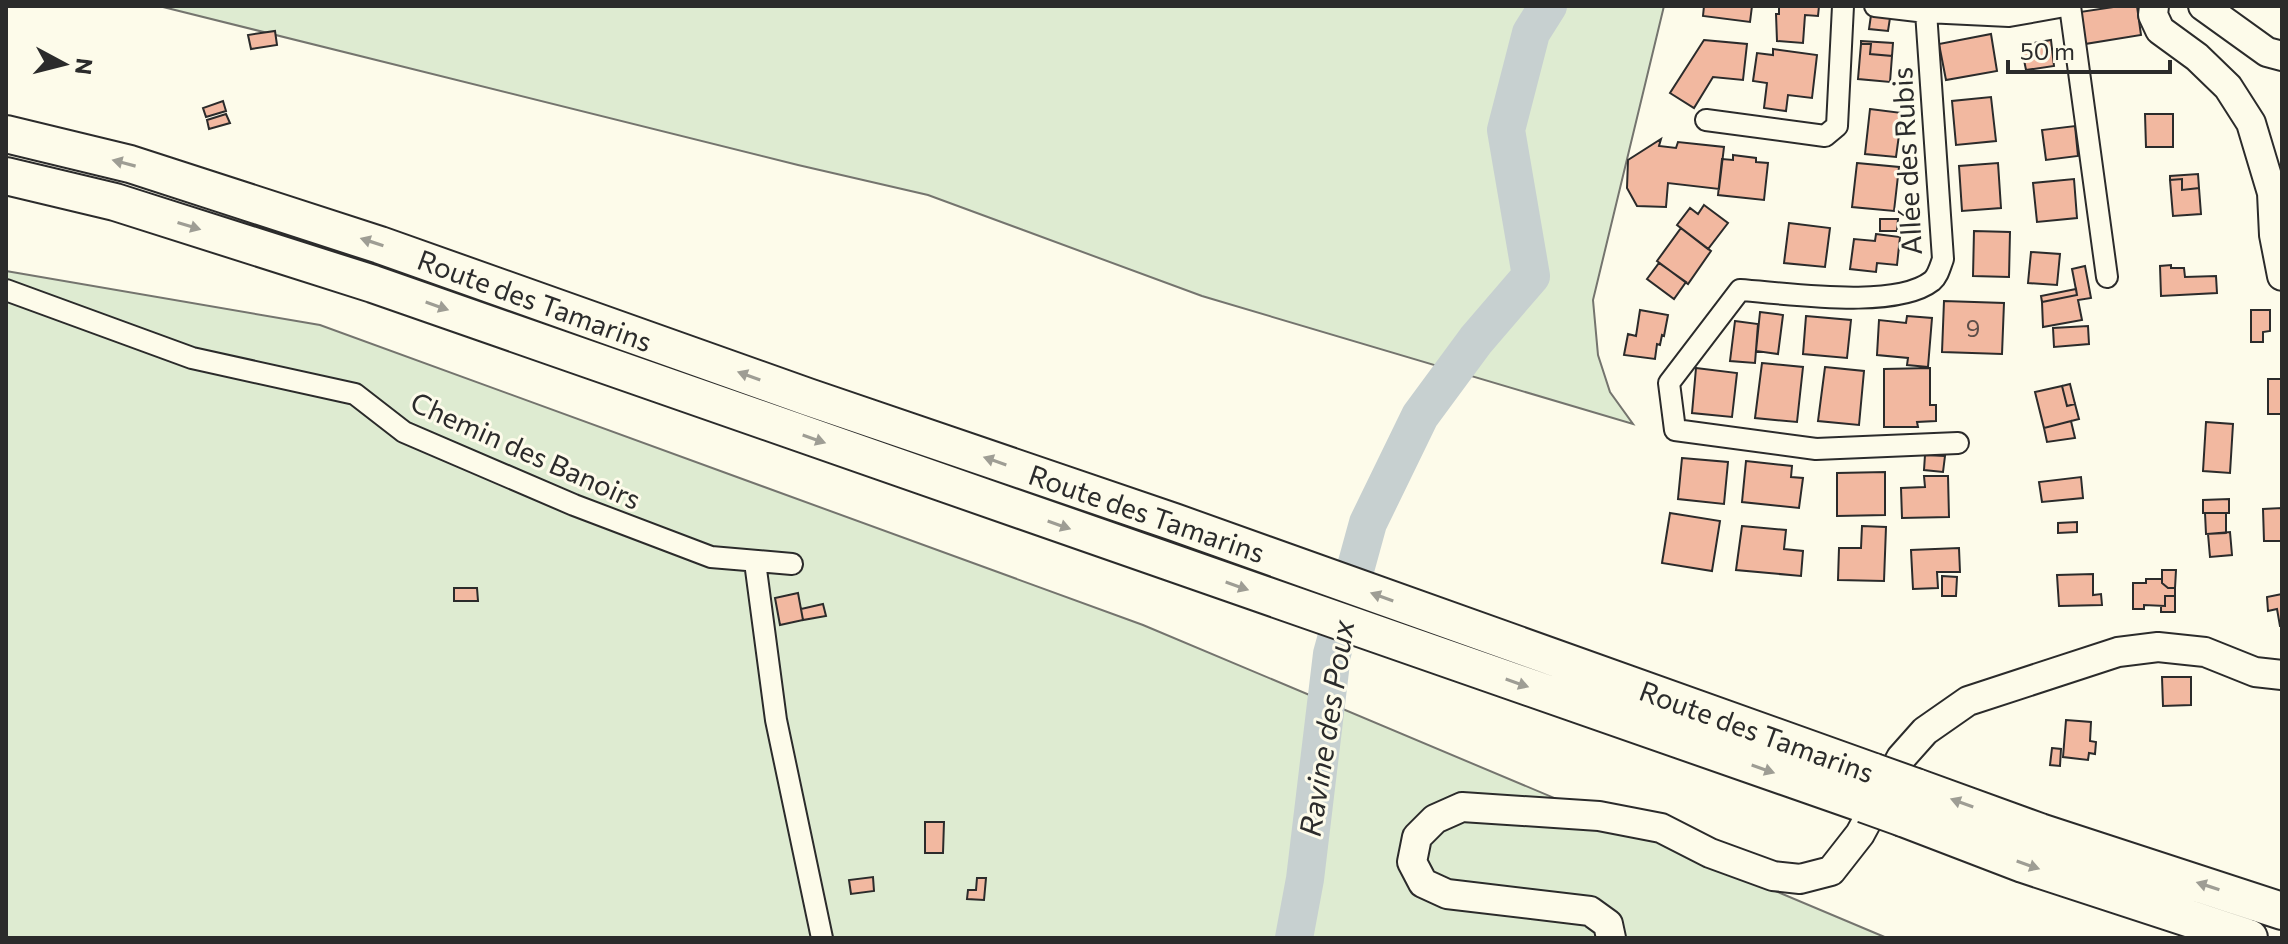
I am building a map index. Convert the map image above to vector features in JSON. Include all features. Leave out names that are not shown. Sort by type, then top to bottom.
[{"type":"highway","name":"Route des Tamarins","points":[[6,134],[130,164],[380,245],[1456,623],[1886,796],[2023,864],[2249,938]]},
{"type":"highway","name":"Route des Tamarins","points":[[6,176],[115,202],[373,284],[1444,658],[1886,796],[2040,832],[2282,911]]},
{"type":"main road","points":[[2154,6],[2153,15],[2160,30],[2197,57],[2228,87],[2251,123],[2272,193],[2274,235],[2282,276]]},
{"type":"main road","points":[[2203,6],[2267,52],[2282,56]]},
{"type":"main road","points":[[1611,938],[1608,924],[1590,911],[1447,894],[1423,883],[1412,862],[1417,837],[1435,819],[1462,807],[1599,816],[1661,828],[1710,853],[1773,876],[1800,879],[1831,871],[1886,796],[1925,731],[1968,701],[2118,652],[2158,647],[2205,652],[2255,672],[2282,675]]},
{"type":"street","points":[[1706,120],[1825,136],[1837,126],[1843,6]]},
{"type":"street","points":[[1875,6],[2009,16],[2068,6],[2107,277]]},
{"type":"street","name":"Allée des Rubis","points":[[1926,12],[1943,259],[1935,279],[1917,290],[1856,298],[1740,290],[1669,383],[1675,430],[1816,449],[1958,443]]},
{"type":"street","name":"Chemin des Banoirs","points":[[6,290],[192,358],[355,394],[404,432],[574,505],[711,557],[792,564]]},
{"type":"street","points":[[755,562],[776,720],[822,938]]},
{"type":"green space","points":[[159,6],[1664,6],[1593,300],[1598,355],[1610,392],[1633,424],[1202,296],[928,195]]},
{"type":"green space","points":[[6,271],[320,325],[1143,625],[1887,938],[6,938]]},
{"type":"building","points":[[1704,6],[1752,6],[1750,22],[1703,16]]},
{"type":"building","points":[[1779,6],[1819,6],[1818,16],[1805,15],[1803,43],[1777,41],[1776,14],[1779,14]]},
{"type":"building","points":[[2137,6],[2141,35],[2085,44],[2080,12]]},
{"type":"building","points":[[1871,15],[1890,18],[1888,31],[1869,29]]},
{"type":"building","points":[[275,31],[277,45],[251,49],[248,35]]},
{"type":"building","points":[[1991,34],[1997,71],[1946,80],[1939,44]]},
{"type":"building","points":[[1704,40],[1747,44],[1743,80],[1713,77],[1694,108],[1670,93]]},
{"type":"building","points":[[2051,40],[2054,66],[2026,70],[2021,45]]},
{"type":"building","points":[[1861,41],[1893,43],[1892,56],[1870,54],[1871,44],[1861,44]]},
{"type":"building","points":[[1861,44],[1871,44],[1870,54],[1892,56],[1890,82],[1858,79]]},
{"type":"building","points":[[1773,49],[1817,55],[1812,98],[1788,95],[1786,111],[1764,108],[1767,83],[1753,81],[1757,53],[1773,55]]},
{"type":"building","points":[[1991,97],[1996,141],[1956,145],[1952,101]]},
{"type":"building","points":[[223,101],[226,111],[206,117],[203,108]]},
{"type":"building","points":[[1870,109],[1902,113],[1896,157],[1865,154]]},
{"type":"building","points":[[226,114],[230,123],[209,129],[207,120]]},
{"type":"building","points":[[2145,114],[2173,114],[2173,147],[2146,147]]},
{"type":"building","points":[[2075,126],[2078,156],[2046,160],[2042,130]]},
{"type":"building","points":[[1661,139],[1659,146],[1676,148],[1678,142],[1724,147],[1719,189],[1668,183],[1666,207],[1637,206],[1627,188],[1628,160]]},
{"type":"building","points":[[1733,155],[1768,163],[1764,200],[1718,195],[1722,159],[1733,160]]},
{"type":"building","points":[[1857,163],[1899,167],[1894,211],[1852,207]]},
{"type":"building","points":[[1998,163],[2001,208],[1962,211],[1959,166]]},
{"type":"building","points":[[2198,174],[2199,188],[2182,190],[2182,179],[2170,180],[2170,176]]},
{"type":"building","points":[[2074,179],[2077,218],[2037,222],[2033,183]]},
{"type":"building","points":[[2182,179],[2182,190],[2199,188],[2201,214],[2173,216],[2170,180]]},
{"type":"building","points":[[1704,205],[1728,223],[1708,249],[1677,225],[1690,208],[1698,214]]},
{"type":"building","points":[[1880,219],[1898,219],[1897,231],[1880,231]]},
{"type":"building","points":[[1789,223],[1830,228],[1825,267],[1784,263]]},
{"type":"building","points":[[1681,228],[1711,251],[1688,284],[1657,261]]},
{"type":"building","points":[[1974,231],[2010,232],[2009,277],[1973,276]]},
{"type":"building","points":[[1876,234],[1900,237],[1897,265],[1877,263],[1876,272],[1850,269],[1854,239],[1875,241]]},
{"type":"building","points":[[2031,252],[2060,254],[2057,285],[2028,283]]},
{"type":"building","points":[[1659,263],[1686,282],[1674,299],[1647,279]]},
{"type":"building","points":[[2171,265],[2171,268],[2184,268],[2185,277],[2216,276],[2217,293],[2161,296],[2160,266]]},
{"type":"building","points":[[2085,266],[2091,298],[2078,300],[2082,320],[2043,327],[2042,302],[2077,295],[2072,269]]},
{"type":"building","points":[[2076,289],[2077,295],[2042,302],[2041,296]]},
{"type":"building","points":[[1944,301],[2004,303],[2002,354],[1942,352]]},
{"type":"building","points":[[1640,310],[1668,315],[1655,359],[1624,355],[1628,334],[1636,336]]},
{"type":"building","points":[[2251,310],[2270,310],[2270,331],[2263,332],[2263,342],[2251,342]]},
{"type":"building","points":[[1760,312],[1783,315],[1778,354],[1756,351]]},
{"type":"building","points":[[1806,316],[1851,320],[1847,358],[1803,354]]},
{"type":"building","points":[[1907,316],[1932,318],[1928,367],[1907,365],[1908,358],[1877,355],[1879,320],[1906,323]]},
{"type":"building","points":[[1735,321],[1758,324],[1755,363],[1730,361]]},
{"type":"building","points":[[2088,326],[2089,344],[2054,347],[2053,328]]},
{"type":"building","points":[[1762,363],[1803,367],[1797,422],[1755,418]]},
{"type":"building","points":[[1825,367],[1864,371],[1859,425],[1818,421]]},
{"type":"building","points":[[1696,368],[1737,373],[1732,417],[1692,413]]},
{"type":"building","points":[[1930,368],[1930,405],[1936,405],[1936,421],[1917,422],[1918,427],[1884,427],[1884,369]]},
{"type":"building","points":[[2268,379],[2282,379],[2282,414],[2268,414]]},
{"type":"building","points":[[2070,384],[2075,404],[2067,406],[2062,386]]},
{"type":"building","points":[[2062,386],[2067,406],[2075,404],[2079,419],[2044,428],[2035,392]]},
{"type":"building","points":[[2071,421],[2075,438],[2047,442],[2044,428]]},
{"type":"building","points":[[2206,422],[2233,424],[2230,473],[2203,471]]},
{"type":"building","points":[[1925,455],[1945,456],[1943,472],[1924,470]]},
{"type":"building","points":[[1682,458],[1728,462],[1724,504],[1678,499]]},
{"type":"building","points":[[1746,461],[1792,466],[1791,477],[1803,478],[1799,508],[1742,502]]},
{"type":"building","points":[[1885,472],[1885,515],[1837,516],[1837,473]]},
{"type":"building","points":[[1924,476],[1948,476],[1949,517],[1902,518],[1901,488],[1925,487]]},
{"type":"building","points":[[2081,477],[2083,498],[2042,502],[2039,482]]},
{"type":"building","points":[[2229,499],[2229,513],[2203,513],[2203,500]]},
{"type":"building","points":[[2282,508],[2282,541],[2264,541],[2263,509]]},
{"type":"building","points":[[1670,513],[1720,521],[1712,571],[1662,563]]},
{"type":"building","points":[[2205,513],[2226,513],[2226,533],[2206,534]]},
{"type":"building","points":[[2077,522],[2077,532],[2058,533],[2058,523]]},
{"type":"building","points":[[1742,526],[1786,530],[1784,549],[1803,551],[1801,576],[1736,570]]},
{"type":"building","points":[[1862,526],[1886,527],[1884,581],[1838,580],[1839,548],[1861,548]]},
{"type":"building","points":[[2230,532],[2232,555],[2210,557],[2208,534]]},
{"type":"building","points":[[1959,548],[1960,572],[1937,572],[1938,588],[1913,589],[1911,550]]},
{"type":"building","points":[[2162,570],[2176,570],[2175,588],[2168,588],[2162,583]]},
{"type":"building","points":[[2093,574],[2093,595],[2101,594],[2102,605],[2059,606],[2057,575]]},
{"type":"building","points":[[1942,576],[1957,577],[1956,596],[1942,596]]},
{"type":"building","points":[[2146,579],[2162,579],[2168,588],[2175,588],[2175,596],[2165,596],[2165,606],[2144,605],[2144,609],[2133,609],[2133,583],[2146,583]]},
{"type":"building","points":[[454,588],[477,588],[478,601],[454,601]]},
{"type":"building","points":[[798,593],[803,620],[780,625],[775,598]]},
{"type":"building","points":[[2282,594],[2280,626],[2277,609],[2268,611],[2267,597]]},
{"type":"building","points":[[2165,596],[2175,596],[2175,612],[2161,612],[2161,606],[2165,606]]},
{"type":"building","points":[[823,604],[826,616],[803,620],[801,609]]},
{"type":"building","points":[[2162,677],[2191,677],[2191,705],[2163,706]]},
{"type":"building","points":[[2066,720],[2091,722],[2090,741],[2096,742],[2095,754],[2089,753],[2088,760],[2063,757]]},
{"type":"building","points":[[2052,748],[2061,749],[2060,766],[2050,765]]},
{"type":"building","points":[[925,822],[944,822],[943,853],[925,853]]},
{"type":"building","points":[[873,877],[874,891],[851,894],[849,880]]},
{"type":"building","points":[[977,878],[986,878],[984,900],[967,899],[968,890],[976,890]]},
{"type":"waterway","name":"Ravine des Poux","points":[[1294,938],[1305,879],[1332,654],[1368,523],[1420,416],[1476,340],[1531,276],[1506,130],[1531,33],[1548,6]]}]
